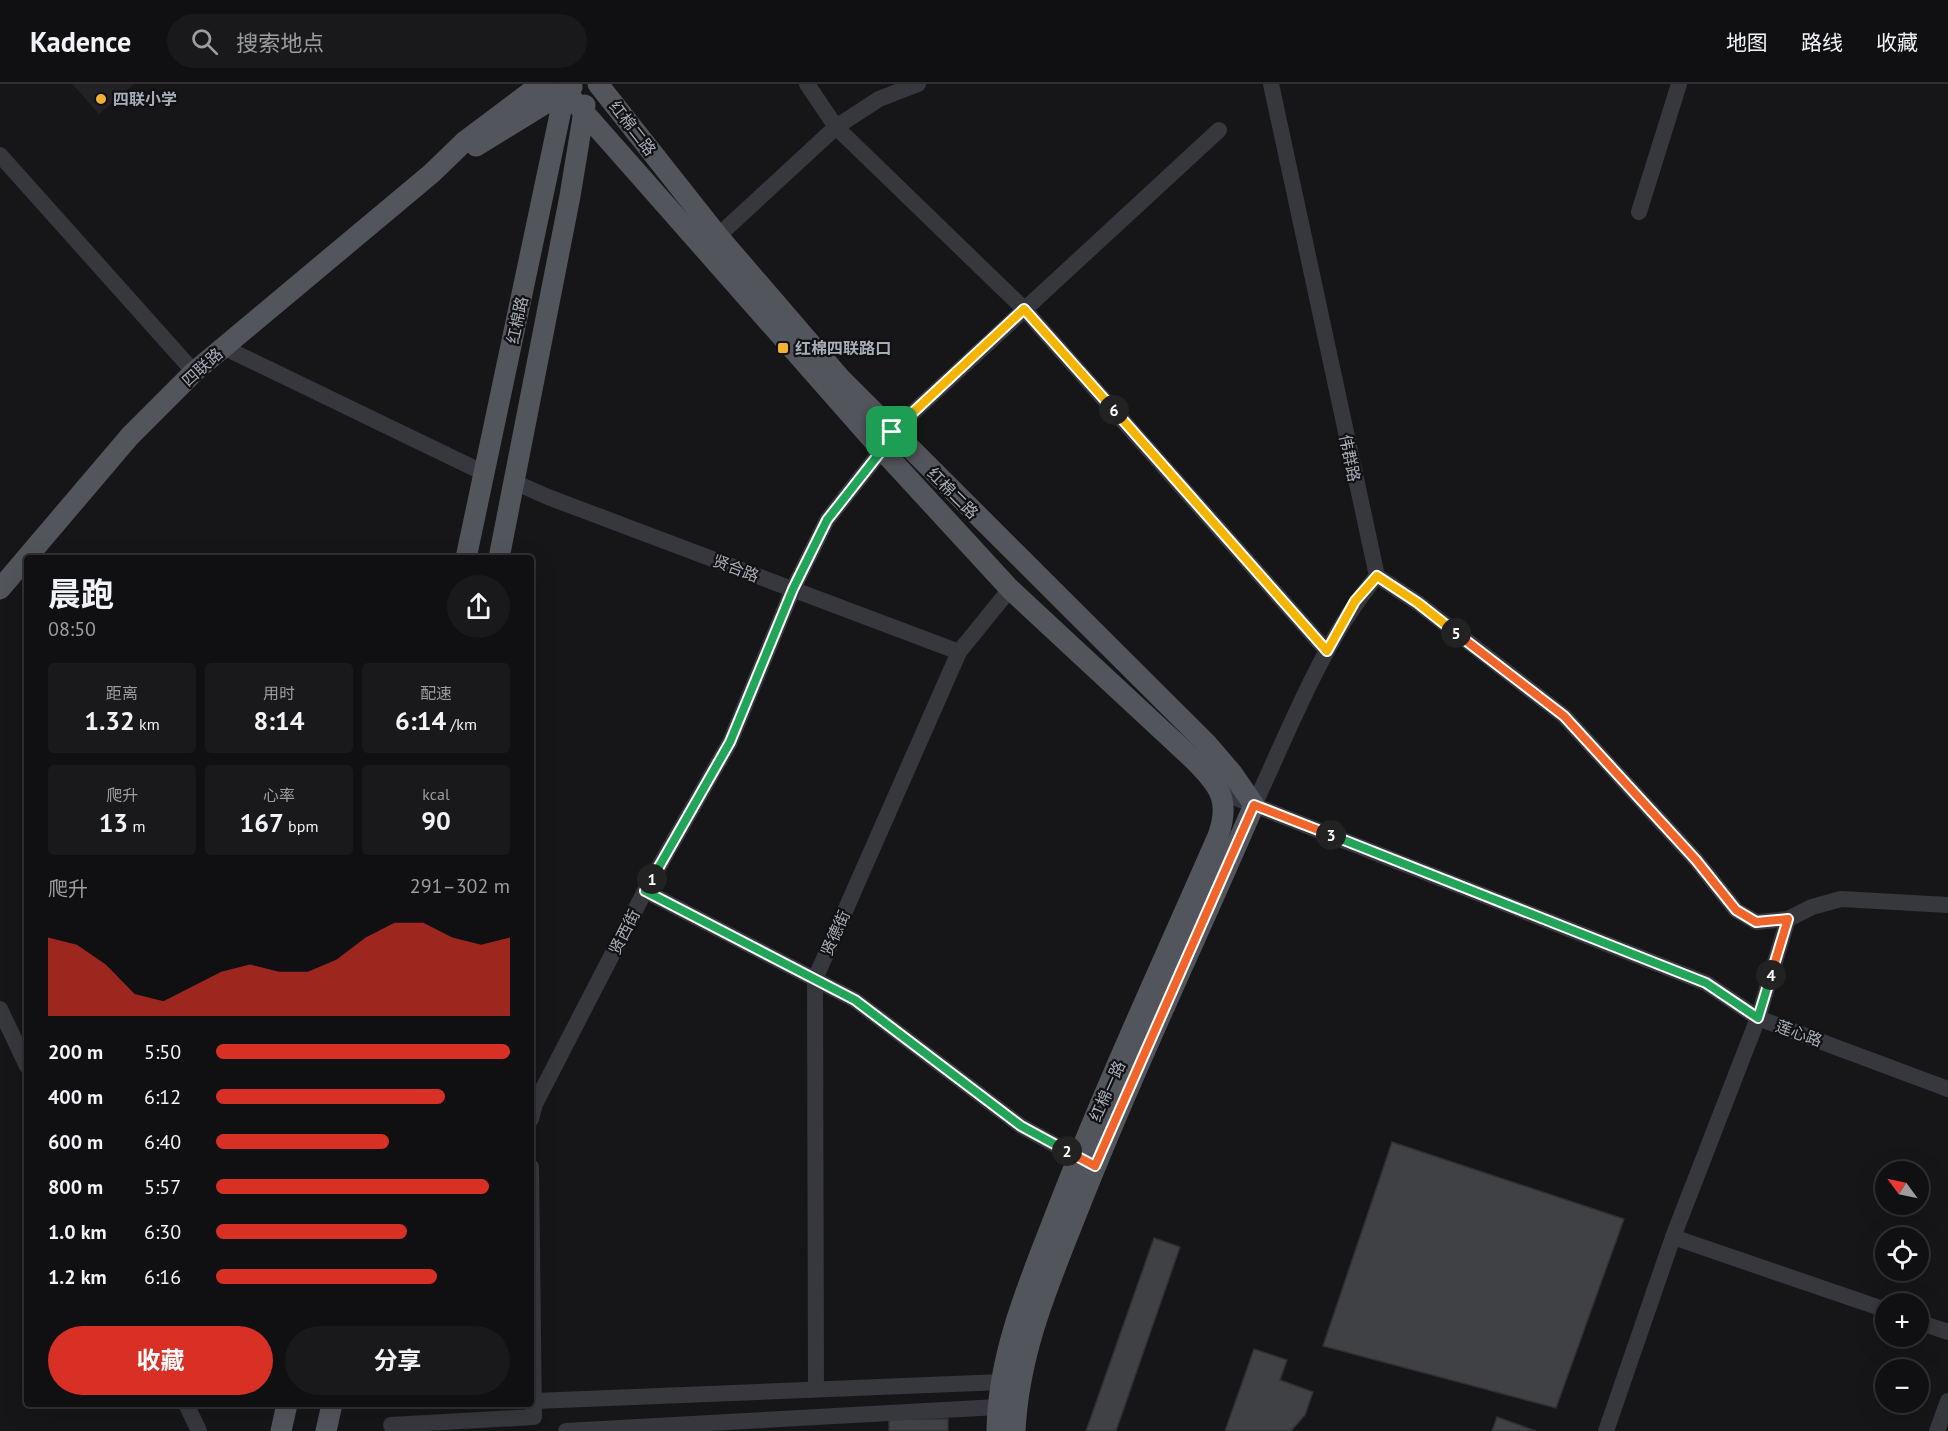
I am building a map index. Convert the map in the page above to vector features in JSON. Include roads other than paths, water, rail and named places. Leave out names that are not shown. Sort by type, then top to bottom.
[{"type":"main road","name":"四联路","points":[[29,555],[130,436],[194,372],[432,173],[464,142],[542,84]]},
{"type":"main road","name":"红棉路","points":[[500,555],[570,196],[589,84]]},
{"type":"main road","name":"红棉二路","points":[[598,84],[718,236],[841,379],[887,441],[1010,590],[1194,760],[1221,792]]},
{"type":"main road","name":"四联路","points":[[432,173],[567,86]]},
{"type":"main road","name":"红棉路","points":[[467,555],[567,86]]},
{"type":"main road","name":"红棉二路","points":[[567,86],[583,112],[887,441],[1208,746],[1232,773],[1254,805]]},
{"type":"main road","name":"四联路","points":[[0,589],[24,561]]},
{"type":"main road","name":"红棉一路","points":[[1015,1431],[1016,1405],[1022,1367],[1034,1325],[1087,1162],[1223,822],[1224,807],[1221,792]]},
{"type":"main road","name":"红棉一路","points":[[997,1431],[1005,1358],[1018,1314],[1254,805]]},
{"type":"main road","points":[[281,1431],[286,1407]]},
{"type":"main road","points":[[326,1431],[331,1407]]},
{"type":"street","points":[[807,84],[836,127],[1024,309],[1327,651]]},
{"type":"street","points":[[718,236],[836,127],[879,99],[918,84]]},
{"type":"street","name":"伟群路","points":[[1271,84],[1377,576]]},
{"type":"street","points":[[1639,212],[1679,84]]},
{"type":"street","name":"贤西街","points":[[534,1108],[645,891],[730,742],[793,589],[827,520],[887,441],[1024,309],[1219,130]]},
{"type":"street","points":[[0,155],[194,372]]},
{"type":"street","points":[[223,347],[484,473]]},
{"type":"street","name":"贤合路","points":[[514,482],[548,497],[959,652]]},
{"type":"street","points":[[1254,805],[1327,651],[1355,601],[1377,576],[1418,603],[1564,716],[1696,860],[1736,910],[1756,922],[1788,919],[1812,907],[1841,899],[1948,905]]},
{"type":"street","name":"贤德街","points":[[816,1389],[815,979],[959,652],[1010,590]]},
{"type":"street","name":"莲心路","points":[[1221,792],[1706,983],[1758,1018],[1948,1089]]},
{"type":"street","points":[[645,891],[855,1000],[1021,1126],[1087,1162]]},
{"type":"street","points":[[1606,1431],[1673,1237],[1758,1018],[1788,919]]},
{"type":"street","points":[[0,1009],[24,1060]]},
{"type":"street","points":[[1673,1237],[1875,1306]]},
{"type":"street","points":[[1929,1326],[1948,1332]]},
{"type":"street","points":[[391,1425],[435,1427],[816,1389],[1002,1382]]},
{"type":"street","points":[[1937,1431],[1948,1401]]},
{"type":"street","points":[[187,1407],[199,1431]]},
{"type":"street","points":[[566,1431],[998,1407]]},
{"type":"place","name":"四联小学","points":[[101,99]]},
{"type":"place","name":"红棉四联路口","points":[[783,348]]}]
